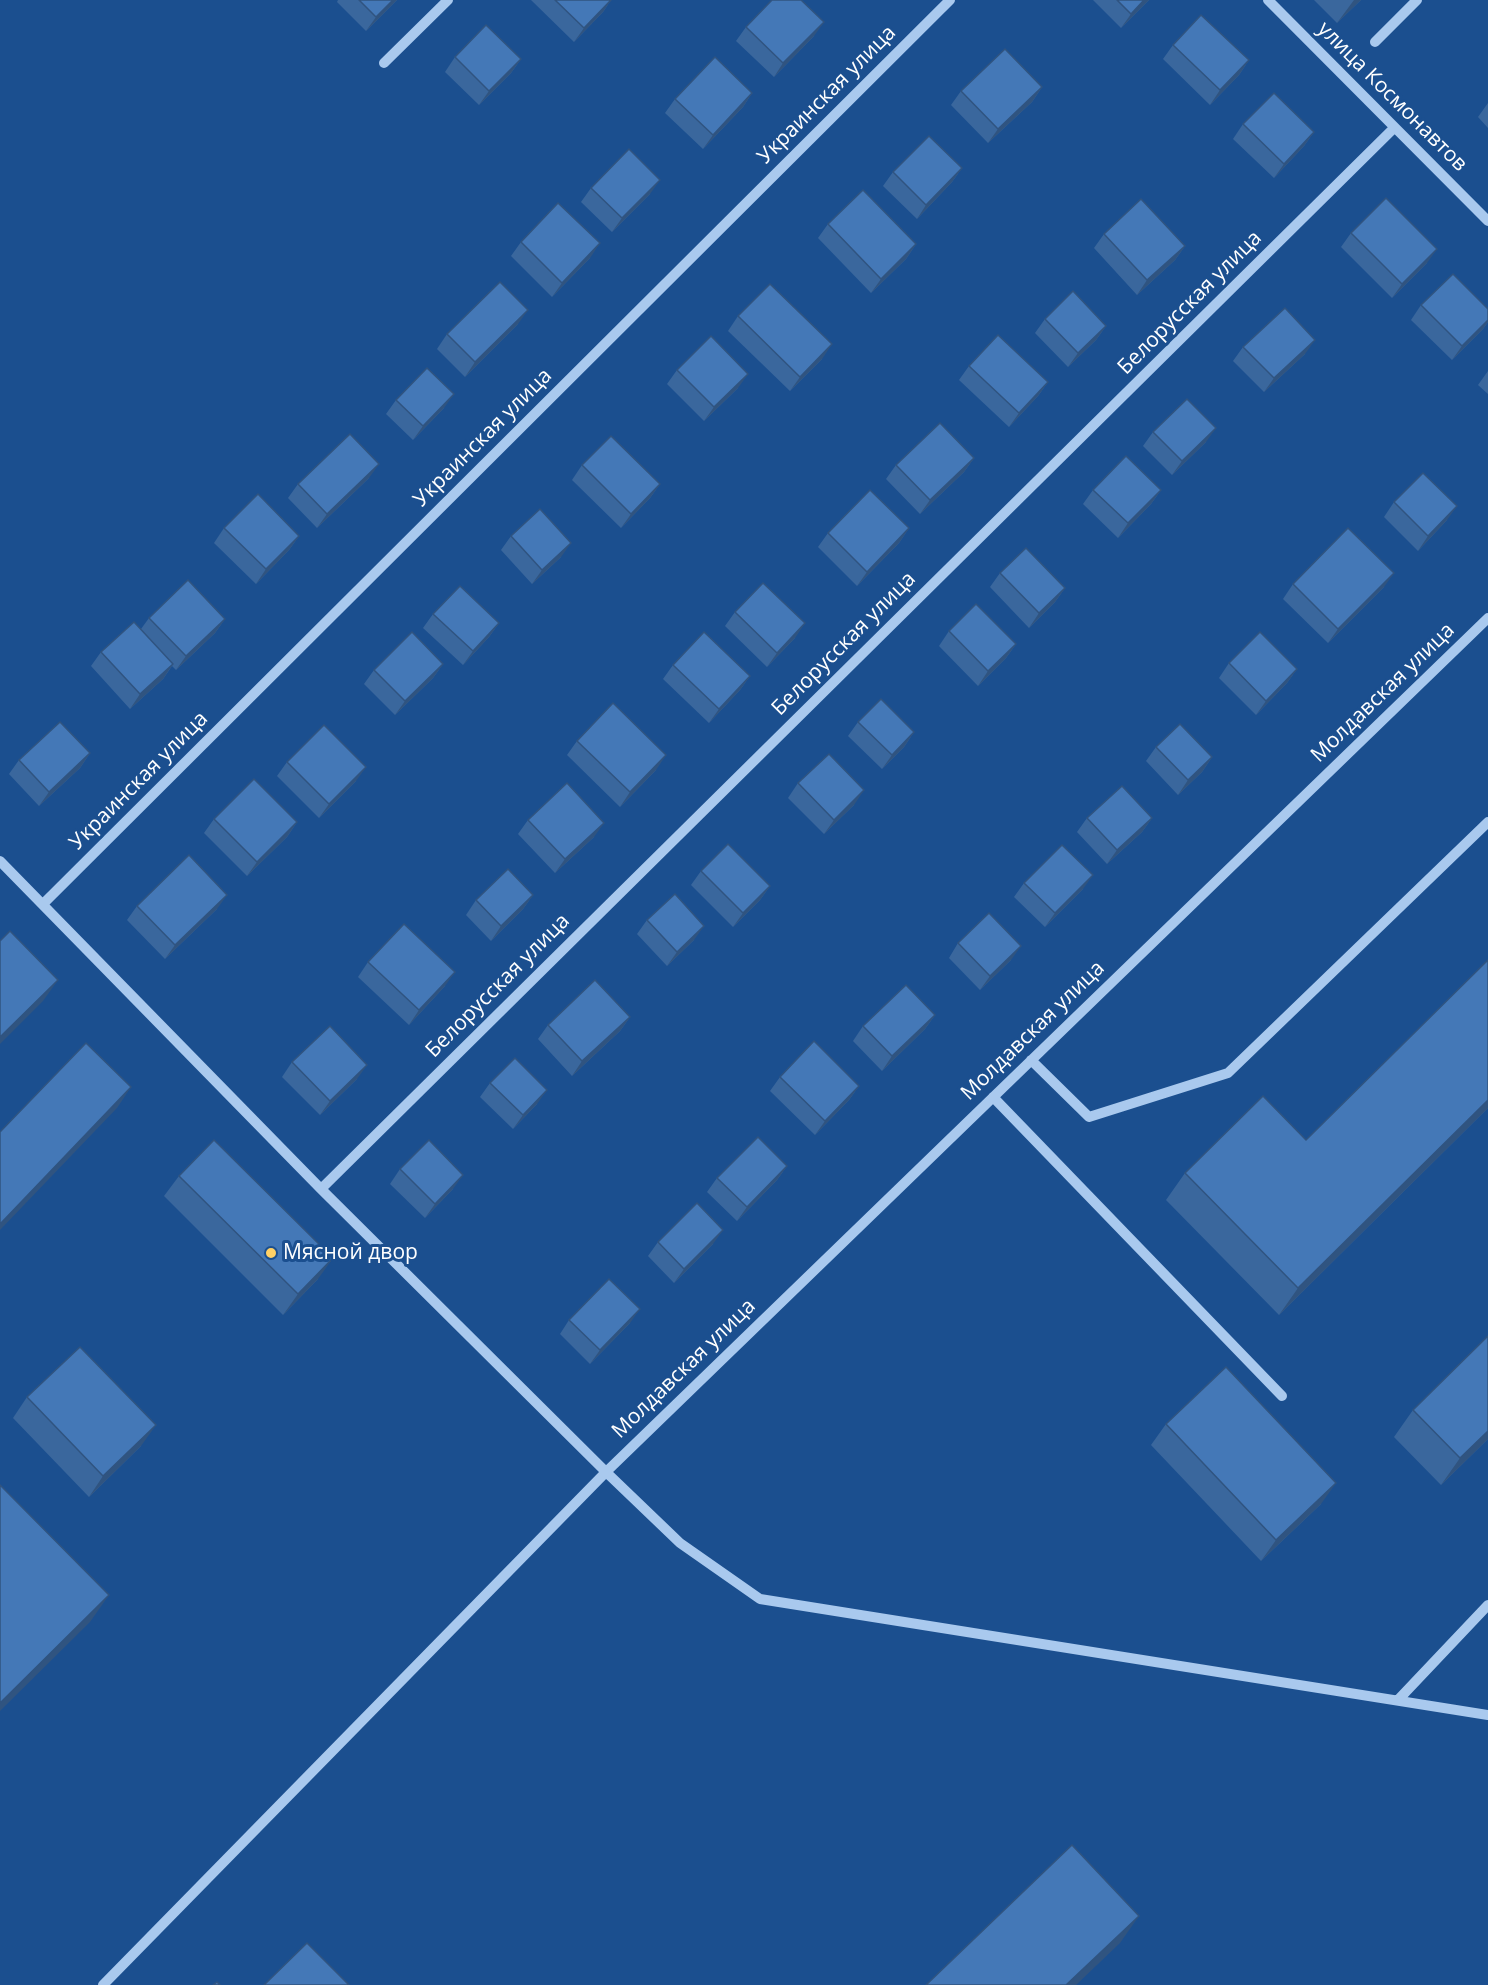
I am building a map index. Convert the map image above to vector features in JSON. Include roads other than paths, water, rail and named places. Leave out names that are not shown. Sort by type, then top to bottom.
[{"type":"street","points":[[384,63],[448,0]]},
{"type":"street","name":"Украинская улица","points":[[43,904],[950,0]]},
{"type":"street","name":"улица Космонавтов","points":[[1268,0],[1488,221]]},
{"type":"street","points":[[1375,42],[1417,0]]},
{"type":"street","name":"Белорусская улица","points":[[321,1189],[1394,128]]},
{"type":"street","name":"Молдавская улица","points":[[103,1985],[606,1472],[1488,618]]},
{"type":"street","points":[[1031,1060],[1089,1117],[1228,1073],[1488,822]]},
{"type":"street","points":[[0,861],[321,1189],[606,1472],[680,1543],[760,1599],[1488,1715]]},
{"type":"street","points":[[993,1097],[1282,1396]]},
{"type":"street","points":[[1398,1700],[1488,1605]]},
{"type":"place","name":"Мясной двор","points":[[271,1253]]}]
